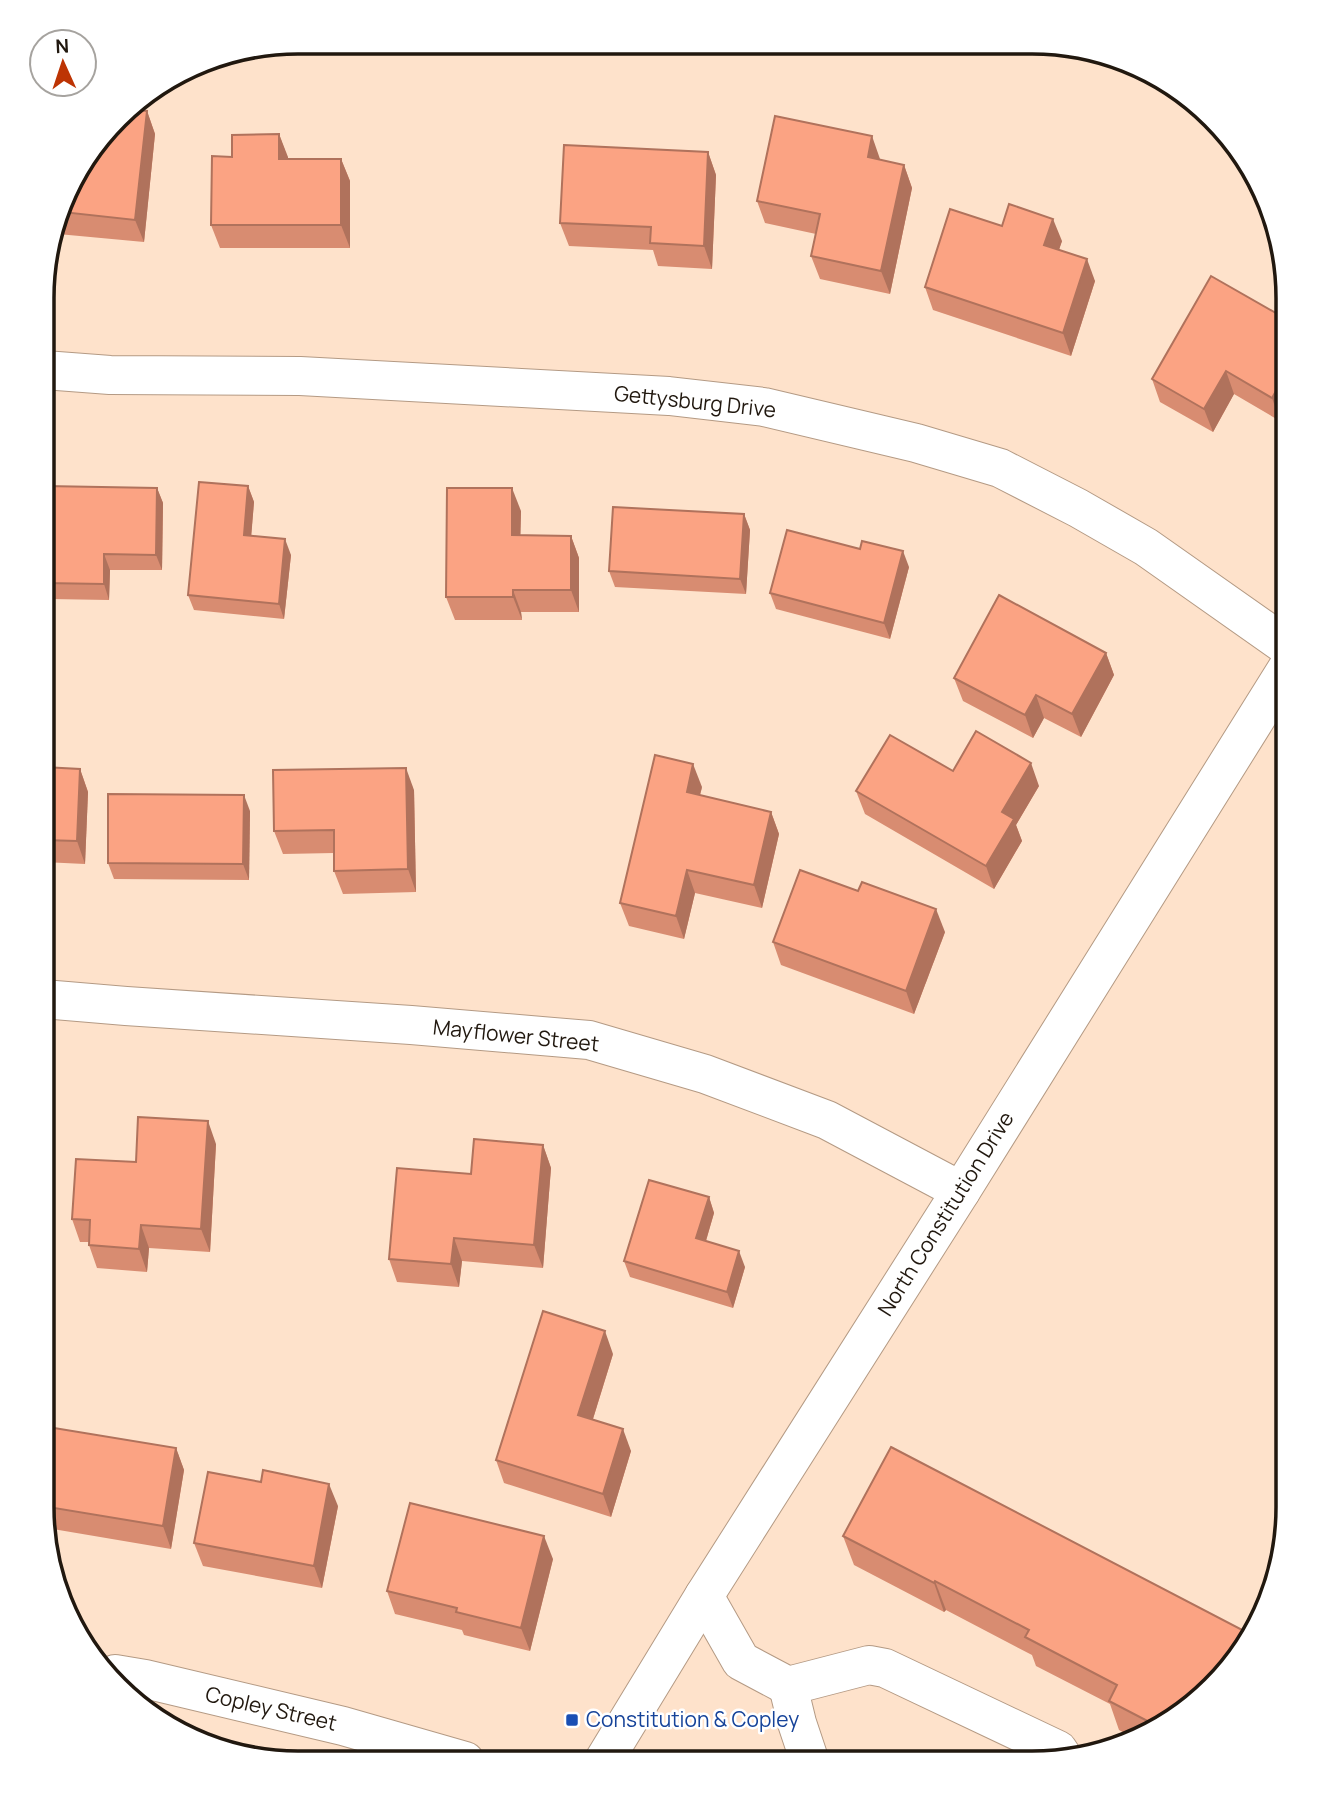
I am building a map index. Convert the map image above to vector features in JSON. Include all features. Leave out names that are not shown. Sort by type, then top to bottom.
[{"type":"street","name":"Gettysburg Drive","points":[[54,371],[110,375],[300,376],[669,396],[764,407],[916,443],[1000,468],[1146,547],[1276,638]]},
{"type":"street","name":"North Constitution Drive","points":[[610,1751],[704,1596],[1276,687]]},
{"type":"street","name":"Mayflower Street","points":[[54,1000],[589,1040],[705,1074],[827,1120],[961,1191]]},
{"type":"street","points":[[704,1596],[741,1661],[788,1686],[869,1665],[885,1668],[1057,1749]]},
{"type":"street","name":"Copley Street","points":[[122,1675],[343,1726],[431,1751]]},
{"type":"street","points":[[788,1686],[806,1751]]},
{"type":"building","points":[[143,111],[147,111],[135,220],[70,213],[79,190],[95,163],[115,137]]},
{"type":"building","points":[[775,116],[872,136],[868,157],[904,165],[881,271],[811,256],[820,214],[757,201]]},
{"type":"building","points":[[279,134],[279,159],[341,159],[341,225],[211,225],[212,156],[232,157],[232,135]]},
{"type":"building","points":[[564,145],[708,152],[704,246],[650,243],[651,227],[560,223]]},
{"type":"building","points":[[1009,204],[1053,219],[1044,245],[1087,259],[1063,333],[925,287],[950,209],[1002,226]]},
{"type":"building","points":[[1211,276],[1276,313],[1276,391],[1272,398],[1226,371],[1204,409],[1152,379]]},
{"type":"building","points":[[199,482],[248,486],[244,535],[285,539],[279,604],[188,595]]},
{"type":"building","points":[[54,486],[157,488],[156,555],[104,554],[104,584],[54,583]]},
{"type":"building","points":[[447,488],[512,488],[512,535],[571,536],[571,590],[513,590],[513,597],[446,597]]},
{"type":"building","points":[[613,507],[744,514],[740,579],[609,571]]},
{"type":"building","points":[[787,530],[860,549],[862,541],[903,551],[884,623],[770,593]]},
{"type":"building","points":[[999,595],[1106,653],[1072,714],[1036,695],[1025,715],[954,678]]},
{"type":"building","points":[[976,731],[1031,763],[1002,812],[1014,819],[986,866],[856,791],[890,735],[953,771]]},
{"type":"building","points":[[655,755],[693,764],[687,792],[771,812],[754,885],[687,870],[676,916],[620,903]]},
{"type":"building","points":[[54,768],[80,769],[77,841],[54,840]]},
{"type":"building","points":[[406,768],[408,869],[334,871],[334,830],[274,831],[273,770]]},
{"type":"building","points":[[108,794],[244,795],[243,864],[108,863]]},
{"type":"building","points":[[800,870],[858,891],[862,882],[936,909],[906,991],[773,942]]},
{"type":"building","points":[[138,1117],[208,1121],[201,1229],[141,1225],[139,1249],[89,1245],[90,1220],[72,1219],[76,1159],[136,1162]]},
{"type":"building","points":[[474,1139],[543,1145],[534,1245],[454,1238],[451,1264],[389,1259],[397,1168],[471,1174]]},
{"type":"building","points":[[649,1180],[709,1197],[696,1238],[739,1251],[727,1292],[624,1261]]},
{"type":"building","points":[[543,1311],[605,1331],[578,1415],[623,1429],[603,1494],[496,1460]]},
{"type":"building","points":[[54,1428],[176,1448],[163,1526],[54,1508]]},
{"type":"building","points":[[891,1447],[1242,1630],[1215,1668],[1193,1690],[1148,1721],[1109,1701],[1117,1685],[1025,1637],[1029,1630],[843,1536]]},
{"type":"building","points":[[263,1470],[329,1484],[314,1566],[194,1543],[208,1472],[261,1482]]},
{"type":"building","points":[[410,1503],[544,1536],[521,1628],[456,1612],[457,1608],[387,1591]]},
{"type":"place","name":"Constitution & Copley","points":[[572,1720]]}]
